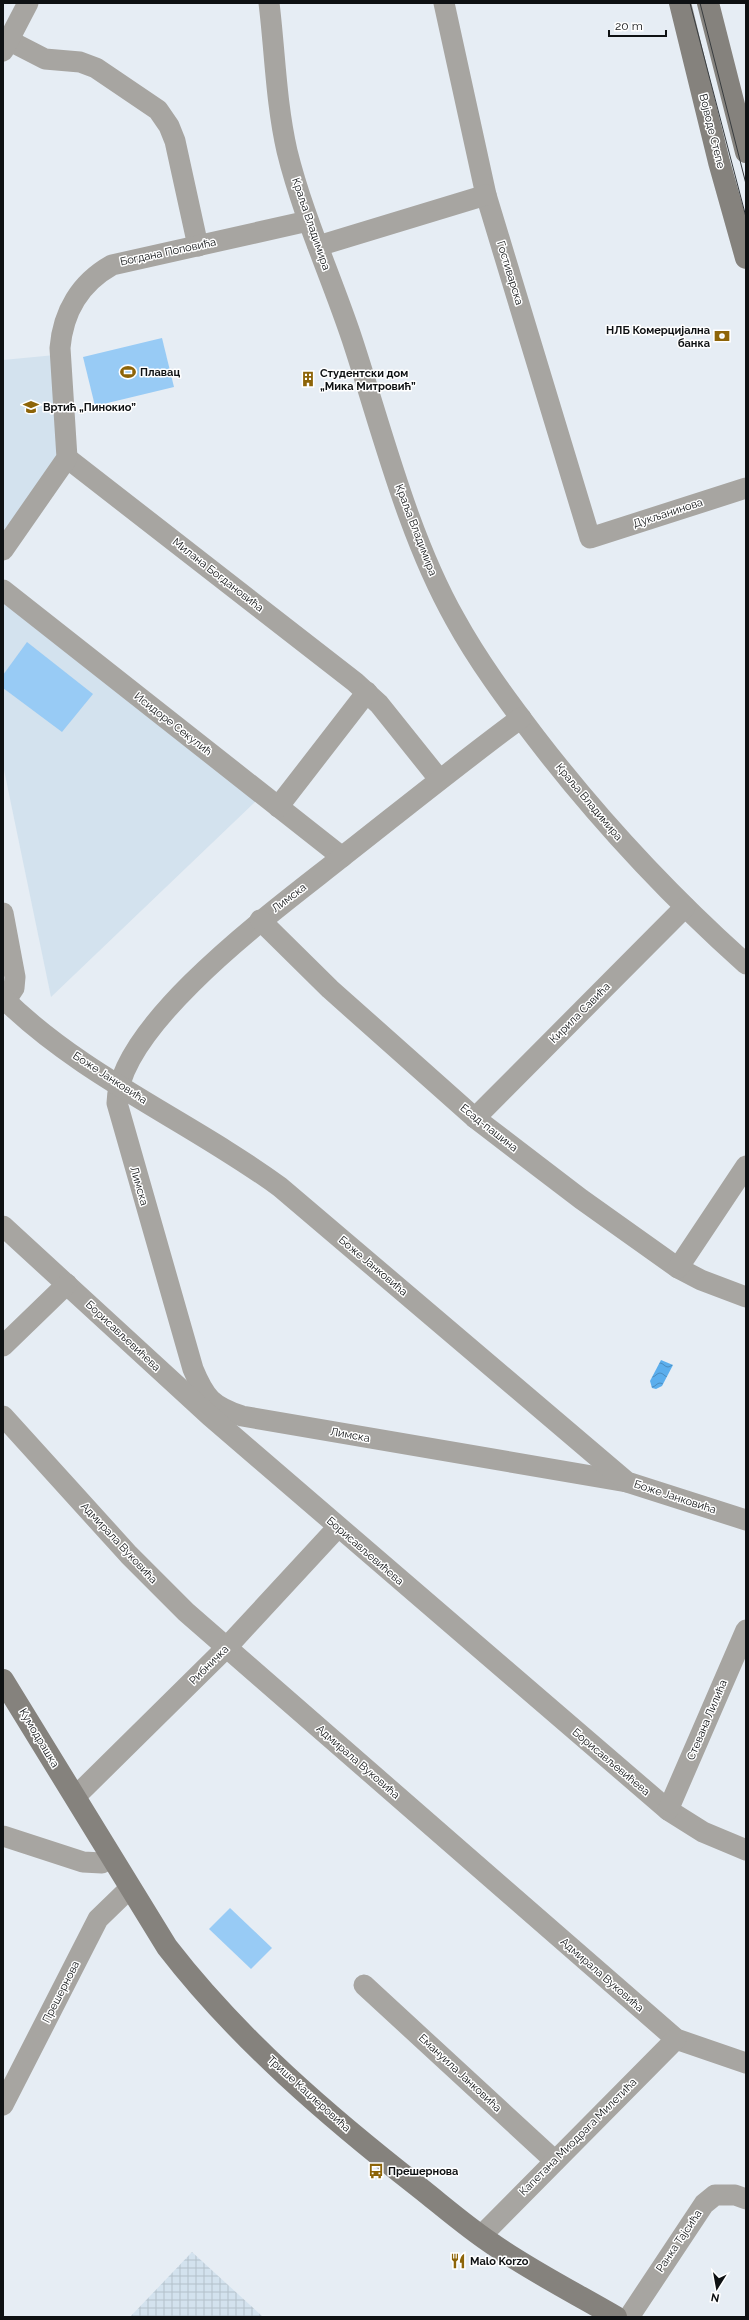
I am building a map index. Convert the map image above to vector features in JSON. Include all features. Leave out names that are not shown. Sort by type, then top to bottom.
[{"type":"street","points":[[28,3],[6,45],[45,59],[80,62],[96,68],[158,110],[169,126],[175,141],[198,246]]},
{"type":"street","name":"Краља Владимира","points":[[269,3],[281,119],[287,150],[308,221],[351,335],[397,482],[430,569],[454,619],[521,718],[610,829],[684,907],[746,964]]},
{"type":"street","name":"Гостиварска","points":[[444,3],[486,195],[590,538]]},
{"type":"street","name":"Војводе Степе","points":[[680,3],[719,162],[746,258]]},
{"type":"street","points":[[708,3],[746,152]]},
{"type":"street","points":[[318,246],[486,195]]},
{"type":"street","name":"Богдана Поповића","points":[[67,458],[60,348],[61,332],[80,290],[91,278],[112,265],[308,221]]},
{"type":"street","points":[[3,550],[67,458]]},
{"type":"street","name":"Милана Богдановића","points":[[67,458],[367,692],[439,779]]},
{"type":"street","name":"Дукљанинова","points":[[590,538],[746,488]]},
{"type":"street","name":"Исидоре Секулић","points":[[3,590],[342,857]]},
{"type":"street","points":[[278,807],[367,692]]},
{"type":"street","name":"Лимска","points":[[521,718],[439,779],[342,857],[260,920],[226,951],[166,1011],[142,1041],[126,1066],[119,1085],[117,1103],[122,1127],[193,1368],[202,1391],[208,1399],[230,1412],[253,1418],[627,1482]]},
{"type":"street","name":"Кирила Савића","points":[[475,1118],[684,907]]},
{"type":"street","points":[[3,913],[15,977],[14,988],[4,999]]},
{"type":"street","name":"Есад-пашина","points":[[260,920],[330,988],[475,1118],[581,1199],[678,1268],[701,1280],[746,1297]]},
{"type":"street","name":"Боже Јанковића","points":[[4,999],[49,1038],[119,1085],[244,1160],[280,1187],[627,1482],[746,1520]]},
{"type":"street","points":[[678,1268],[746,1166]]},
{"type":"street","name":"Борисављевићева","points":[[3,1226],[170,1379],[337,1528],[668,1810],[703,1832],[746,1850]]},
{"type":"street","points":[[3,1346],[67,1284]]},
{"type":"street","points":[[170,1379],[184,1378],[193,1368]]},
{"type":"street","name":"Адмирала Вуковића","points":[[3,1416],[156,1584],[676,2039],[746,2063]]},
{"type":"street","points":[[244,1445],[244,1428],[253,1418]]},
{"type":"street","name":"Рибничка","points":[[75,1797],[227,1647],[337,1528]]},
{"type":"street","name":"Стевана Лилића","points":[[668,1810],[746,1630]]},
{"type":"street","name":"Кумодрашка","points":[[3,1680],[75,1797]]},
{"type":"street","name":"Трише Кацлеровића","points":[[75,1797],[167,1947],[185,1970],[250,2040],[289,2077],[383,2160],[481,2236],[527,2267],[616,2317]]},
{"type":"street","points":[[3,1836],[83,1862],[102,1863],[111,1857]]},
{"type":"street","name":"Прешернова","points":[[3,2105],[98,1919],[130,1888]]},
{"type":"street","name":"Емануила Јанковића","points":[[364,1985],[555,2161]]},
{"type":"street","name":"Капетана Миодрага Милетића","points":[[481,2236],[676,2039]]},
{"type":"street","name":"Ранка Тајсића","points":[[629,2317],[704,2204],[715,2195],[735,2195],[746,2199]]},
{"type":"shaded area","name":"Плавац","points":[[162,338],[174,387],[95,406],[83,357]]},
{"type":"shaded area","name":"Вртић „Пинокио”","points":[[55,355],[61,453],[3,535],[3,360]]},
{"type":"shaded area","points":[[3,602],[256,801],[51,997],[3,765]]},
{"type":"shaded area","points":[[27,642],[93,694],[62,732],[3,688],[3,675]]},
{"type":"shaded area","points":[[230,1908],[272,1948],[251,1969],[209,1929]]},
{"type":"shaded area","points":[[192,2252],[263,2317],[130,2317]]},
{"type":"water","points":[[661,1360],[673,1365],[662,1386],[656,1389],[652,1388],[650,1381]]},
{"type":"tram line","points":[[690,3],[746,217]]},
{"type":"tram line","points":[[700,3],[746,184]]},
{"type":"place","name":"НЛБ Комерцијална банка","points":[[722,336]]},
{"type":"place","name":"Плавац","points":[[128,372]]},
{"type":"place","name":"Студентски дом „Мика Митровић”","points":[[308,379]]},
{"type":"place","name":"Вртић „Пинокио”","points":[[31,407]]},
{"type":"place","name":"Прешернова","points":[[376,2171]]},
{"type":"place","name":"Malo Korzo","points":[[458,2261]]}]
